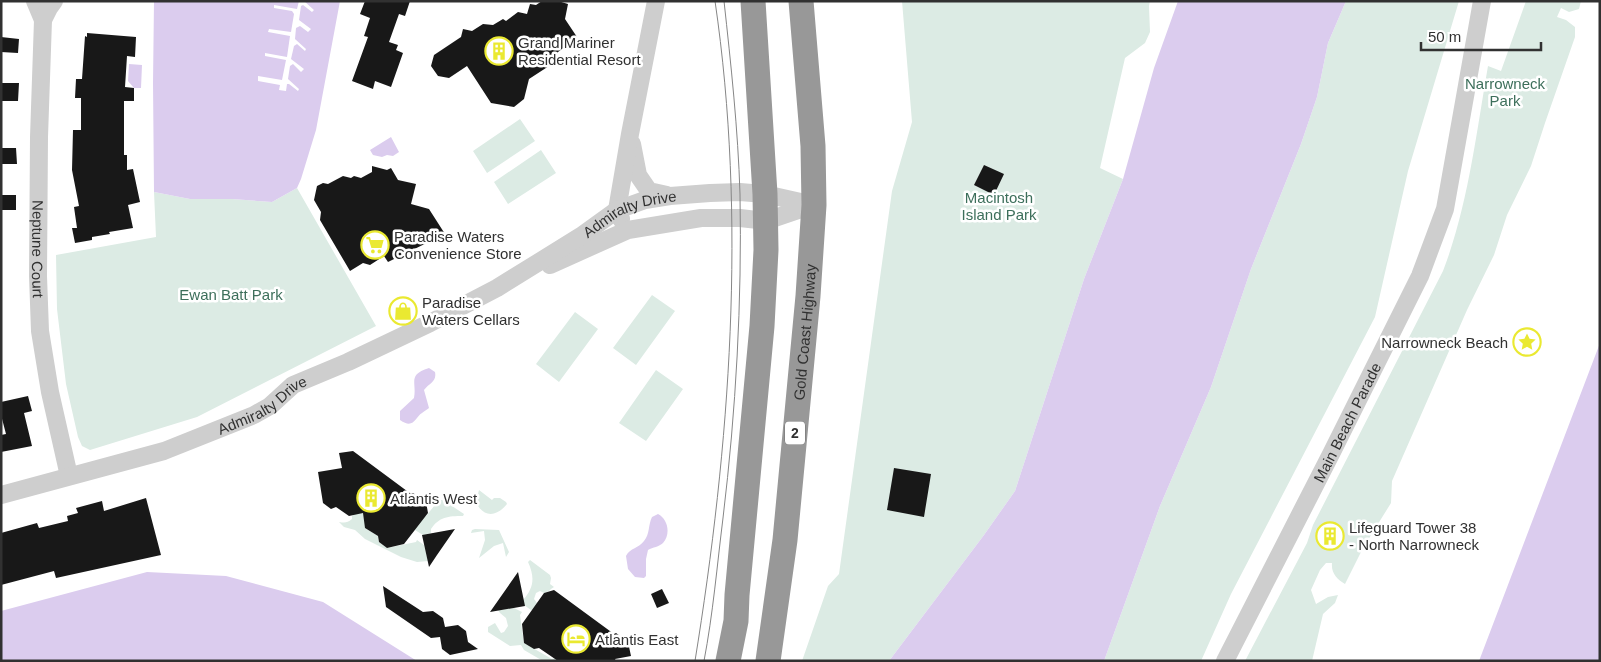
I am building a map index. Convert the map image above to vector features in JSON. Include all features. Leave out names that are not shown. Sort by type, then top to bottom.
[{"type":"highway","points":[[728,661],[736,621],[762,326],[766,220],[753,1]]},
{"type":"highway","name":"Gold Coast Highway","points":[[768,661],[775,623],[787,520],[808,296],[814,205],[813,146],[801,1]]},
{"type":"street","name":"Neptune Court","points":[[34,1],[44,20]]},
{"type":"street","name":"Neptune Court","points":[[54,1],[44,20],[39,157],[38,276],[40,331],[50,392],[69,476]]},
{"type":"street","points":[[628,230],[617,210],[656,1]]},
{"type":"street","name":"Main Beach Parade","points":[[1225,661],[1420,276],[1445,208],[1482,1]]},
{"type":"street","points":[[630,134],[638,175],[649,191],[670,196]]},
{"type":"street","name":"Admiralty Drive","points":[[1,495],[164,451],[246,418],[270,406],[294,385],[430,323],[510,281],[581,236],[617,210],[645,200],[719,192],[765,194],[814,205]]},
{"type":"street","points":[[766,220],[814,205]]},
{"type":"street","name":"Admiralty Drive","points":[[510,281],[572,256],[628,230],[701,218],[766,220]]},
{"type":"green space","name":"Macintosh Island Park","points":[[902,1],[1150,1],[1150,32],[1145,43],[1125,58],[1100,168],[1123,179],[1084,279],[1015,491],[889,661],[802,661],[828,586],[839,574],[892,191],[912,122]]},
{"type":"green space","points":[[1346,1],[1459,1],[1408,171],[1375,317],[1231,594],[1201,661],[1104,661],[1160,506],[1211,387],[1251,269],[1301,144],[1317,97],[1328,43]]},
{"type":"green space","name":"Narrowneck Park","points":[[1526,1],[1581,1],[1579,9],[1569,12],[1561,8],[1557,17],[1566,20],[1575,27],[1575,37],[1531,166],[1507,215],[1494,255],[1467,310],[1392,481],[1391,503],[1363,548],[1345,584],[1335,575],[1332,570],[1332,563],[1326,563],[1320,570],[1311,590],[1316,604],[1328,597],[1338,595],[1335,603],[1323,614],[1312,661],[1245,661],[1307,543],[1313,525],[1443,271],[1452,246],[1465,196],[1488,66],[1501,71]]},
{"type":"green space","points":[[520,119],[535,141],[487,173],[473,151]]},
{"type":"green space","points":[[541,150],[556,173],[508,204],[494,182]]},
{"type":"green space","name":"Ewan Batt Park","points":[[297,188],[376,326],[197,417],[90,450],[82,446],[78,437],[66,384],[57,309],[56,255],[156,237],[154,192],[190,199],[232,199],[272,202]]},
{"type":"green space","points":[[652,295],[675,311],[636,365],[613,348]]},
{"type":"green space","points":[[575,312],[598,329],[559,382],[536,364]]},
{"type":"green space","points":[[656,370],[683,389],[646,441],[619,423]]},
{"type":"green space","points":[[479,490],[492,500],[500,498],[507,504],[495,513],[490,514],[482,511],[476,502]]},
{"type":"green space","points":[[439,500],[443,500],[464,514],[463,516],[448,517],[437,522],[431,529],[431,533],[423,535],[415,530],[413,518],[426,516]]},
{"type":"green space","points":[[357,513],[367,513],[365,528],[378,536],[379,542],[387,548],[416,542],[417,540],[424,545],[428,561],[417,562],[401,557],[365,539],[355,530],[344,527],[339,522],[349,521]]},
{"type":"green space","points":[[475,529],[499,530],[509,552],[506,557],[503,543],[494,546],[479,558],[485,540],[484,531],[471,533]]},
{"type":"green space","points":[[530,560],[550,575],[550,584],[554,587],[544,593],[540,591],[536,593],[534,599],[539,609],[531,610],[524,605],[523,600],[532,582],[532,573],[528,562]]},
{"type":"green space","points":[[514,608],[522,612],[520,615],[524,643],[552,659],[556,658],[560,661],[543,661],[524,650],[521,645],[510,646],[488,632],[488,627],[495,623],[501,633],[504,632],[508,626],[506,618],[498,610]]},
{"type":"shaded area","points":[[154,1],[340,1],[316,130],[297,188],[272,202],[232,199],[190,199],[154,192]]},
{"type":"shaded area","points":[[1178,1],[1346,1],[1328,43],[1317,97],[1301,144],[1251,269],[1211,387],[1160,506],[1104,661],[889,661],[1015,491],[1084,279],[1123,179],[1154,68]]},
{"type":"shaded area","points":[[129,64],[142,65],[141,88],[134,88],[128,81]]},
{"type":"shaded area","points":[[391,137],[399,152],[393,156],[387,155],[382,157],[373,155],[370,150]]},
{"type":"shaded area","points":[[1600,343],[1600,661],[1479,661]]},
{"type":"shaded area","points":[[429,368],[435,372],[435,378],[424,390],[429,408],[414,422],[405,423],[400,420],[400,411],[414,398],[415,376]]},
{"type":"shaded area","points":[[658,514],[666,523],[667,535],[663,543],[648,550],[646,576],[644,578],[635,577],[628,569],[626,556],[644,541],[652,517]]},
{"type":"shaded area","points":[[147,572],[226,576],[323,602],[417,661],[1,661],[1,611]]},
{"type":"pier","points":[[299,1],[304,1],[314,10],[312,12],[303,5],[301,6],[299,20],[311,29],[308,32],[300,26],[296,28],[295,39],[306,49],[305,51],[297,44],[294,46],[291,59],[304,69],[301,72],[293,64],[290,66],[288,79],[299,89],[298,91],[289,84],[287,84],[286,91],[279,90],[280,85],[258,81],[258,76],[282,80],[286,60],[265,56],[265,53],[287,57],[290,36],[268,32],[269,29],[291,32],[294,14],[292,11],[274,8],[274,5],[297,9]]},
{"type":"building","points":[[365,1],[410,1],[405,16],[399,14],[389,42],[398,45],[396,50],[403,53],[391,87],[375,81],[373,89],[352,81],[368,37],[364,36],[370,18],[360,14]]},
{"type":"building","name":"Grand Mariner Residential Resort","points":[[542,1],[558,1],[568,4],[565,19],[577,37],[553,56],[549,66],[529,79],[524,99],[514,107],[491,103],[467,66],[449,78],[438,76],[431,66],[434,55],[461,37],[463,29],[472,31],[483,24],[493,25],[503,19],[506,21],[518,12],[527,14],[530,4],[536,5]]},
{"type":"building","points":[[87,33],[136,37],[135,57],[127,56],[125,87],[134,88],[134,101],[124,101],[124,155],[127,155],[127,170],[133,169],[140,202],[128,205],[133,228],[109,232],[110,234],[92,237],[92,240],[75,243],[72,228],[77,228],[74,207],[79,206],[72,170],[73,130],[81,130],[81,98],[75,98],[76,79],[82,79],[85,36],[87,37]]},
{"type":"building","points":[[1,37],[19,39],[18,53],[1,52]]},
{"type":"building","points":[[1,83],[19,83],[18,101],[1,101]]},
{"type":"building","points":[[1,148],[16,148],[17,164],[1,164]]},
{"type":"building","points":[[984,165],[1004,174],[994,195],[974,185]]},
{"type":"building","points":[[372,166],[387,170],[391,168],[398,180],[416,184],[411,204],[429,209],[445,234],[388,262],[384,256],[370,265],[363,263],[350,271],[320,220],[321,212],[314,200],[317,186],[323,183],[328,184],[343,176],[361,178],[372,172]]},
{"type":"building","points":[[1,195],[16,195],[16,210],[1,210]]},
{"type":"building","points":[[28,396],[32,411],[24,413],[32,446],[1,452],[1,435],[6,434],[1,415],[1,402]]},
{"type":"building","name":"Atlantis West","points":[[353,451],[411,494],[413,493],[426,502],[428,513],[404,544],[387,548],[379,542],[378,536],[365,528],[363,513],[349,516],[336,507],[331,509],[323,503],[318,472],[342,468],[339,453]]},
{"type":"building","points":[[894,468],[931,474],[924,517],[887,510]]},
{"type":"building","points":[[146,498],[161,555],[56,578],[54,571],[1,585],[1,533],[37,523],[39,528],[68,521],[67,516],[78,513],[76,508],[102,501],[104,511]]},
{"type":"building","points":[[455,529],[437,555],[429,567],[422,535]]},
{"type":"building","points":[[518,572],[525,606],[490,612]]},
{"type":"building","points":[[383,586],[423,612],[433,611],[443,618],[445,627],[458,625],[466,631],[468,642],[478,649],[450,655],[442,649],[440,637],[431,638],[386,607]]},
{"type":"building","points":[[662,589],[669,603],[657,608],[651,594]]},
{"type":"building","name":"Atlantis East","points":[[554,590],[614,634],[616,633],[628,642],[631,656],[615,659],[616,661],[558,661],[539,648],[534,649],[524,643],[522,624],[544,593]]},
{"type":"tram line","points":[[695,661],[717,497],[725,415],[730,332],[732,249],[730,166],[725,83],[715,1]]},
{"type":"tram line","points":[[704,661],[728,478],[739,316],[739,170],[724,1]]},
{"type":"place","name":"Grand Mariner Residential Resort","points":[[499,51]]},
{"type":"place","name":"Paradise Waters Convenience Store","points":[[375,245]]},
{"type":"place","name":"Paradise Waters Cellars","points":[[403,311]]},
{"type":"place","name":"Narrowneck Beach","points":[[1527,342]]},
{"type":"place","name":"Atlantis West","points":[[371,498]]},
{"type":"place","name":"Lifeguard Tower 38 - North Narrowneck","points":[[1330,536]]},
{"type":"place","name":"Atlantis East","points":[[576,639]]}]
